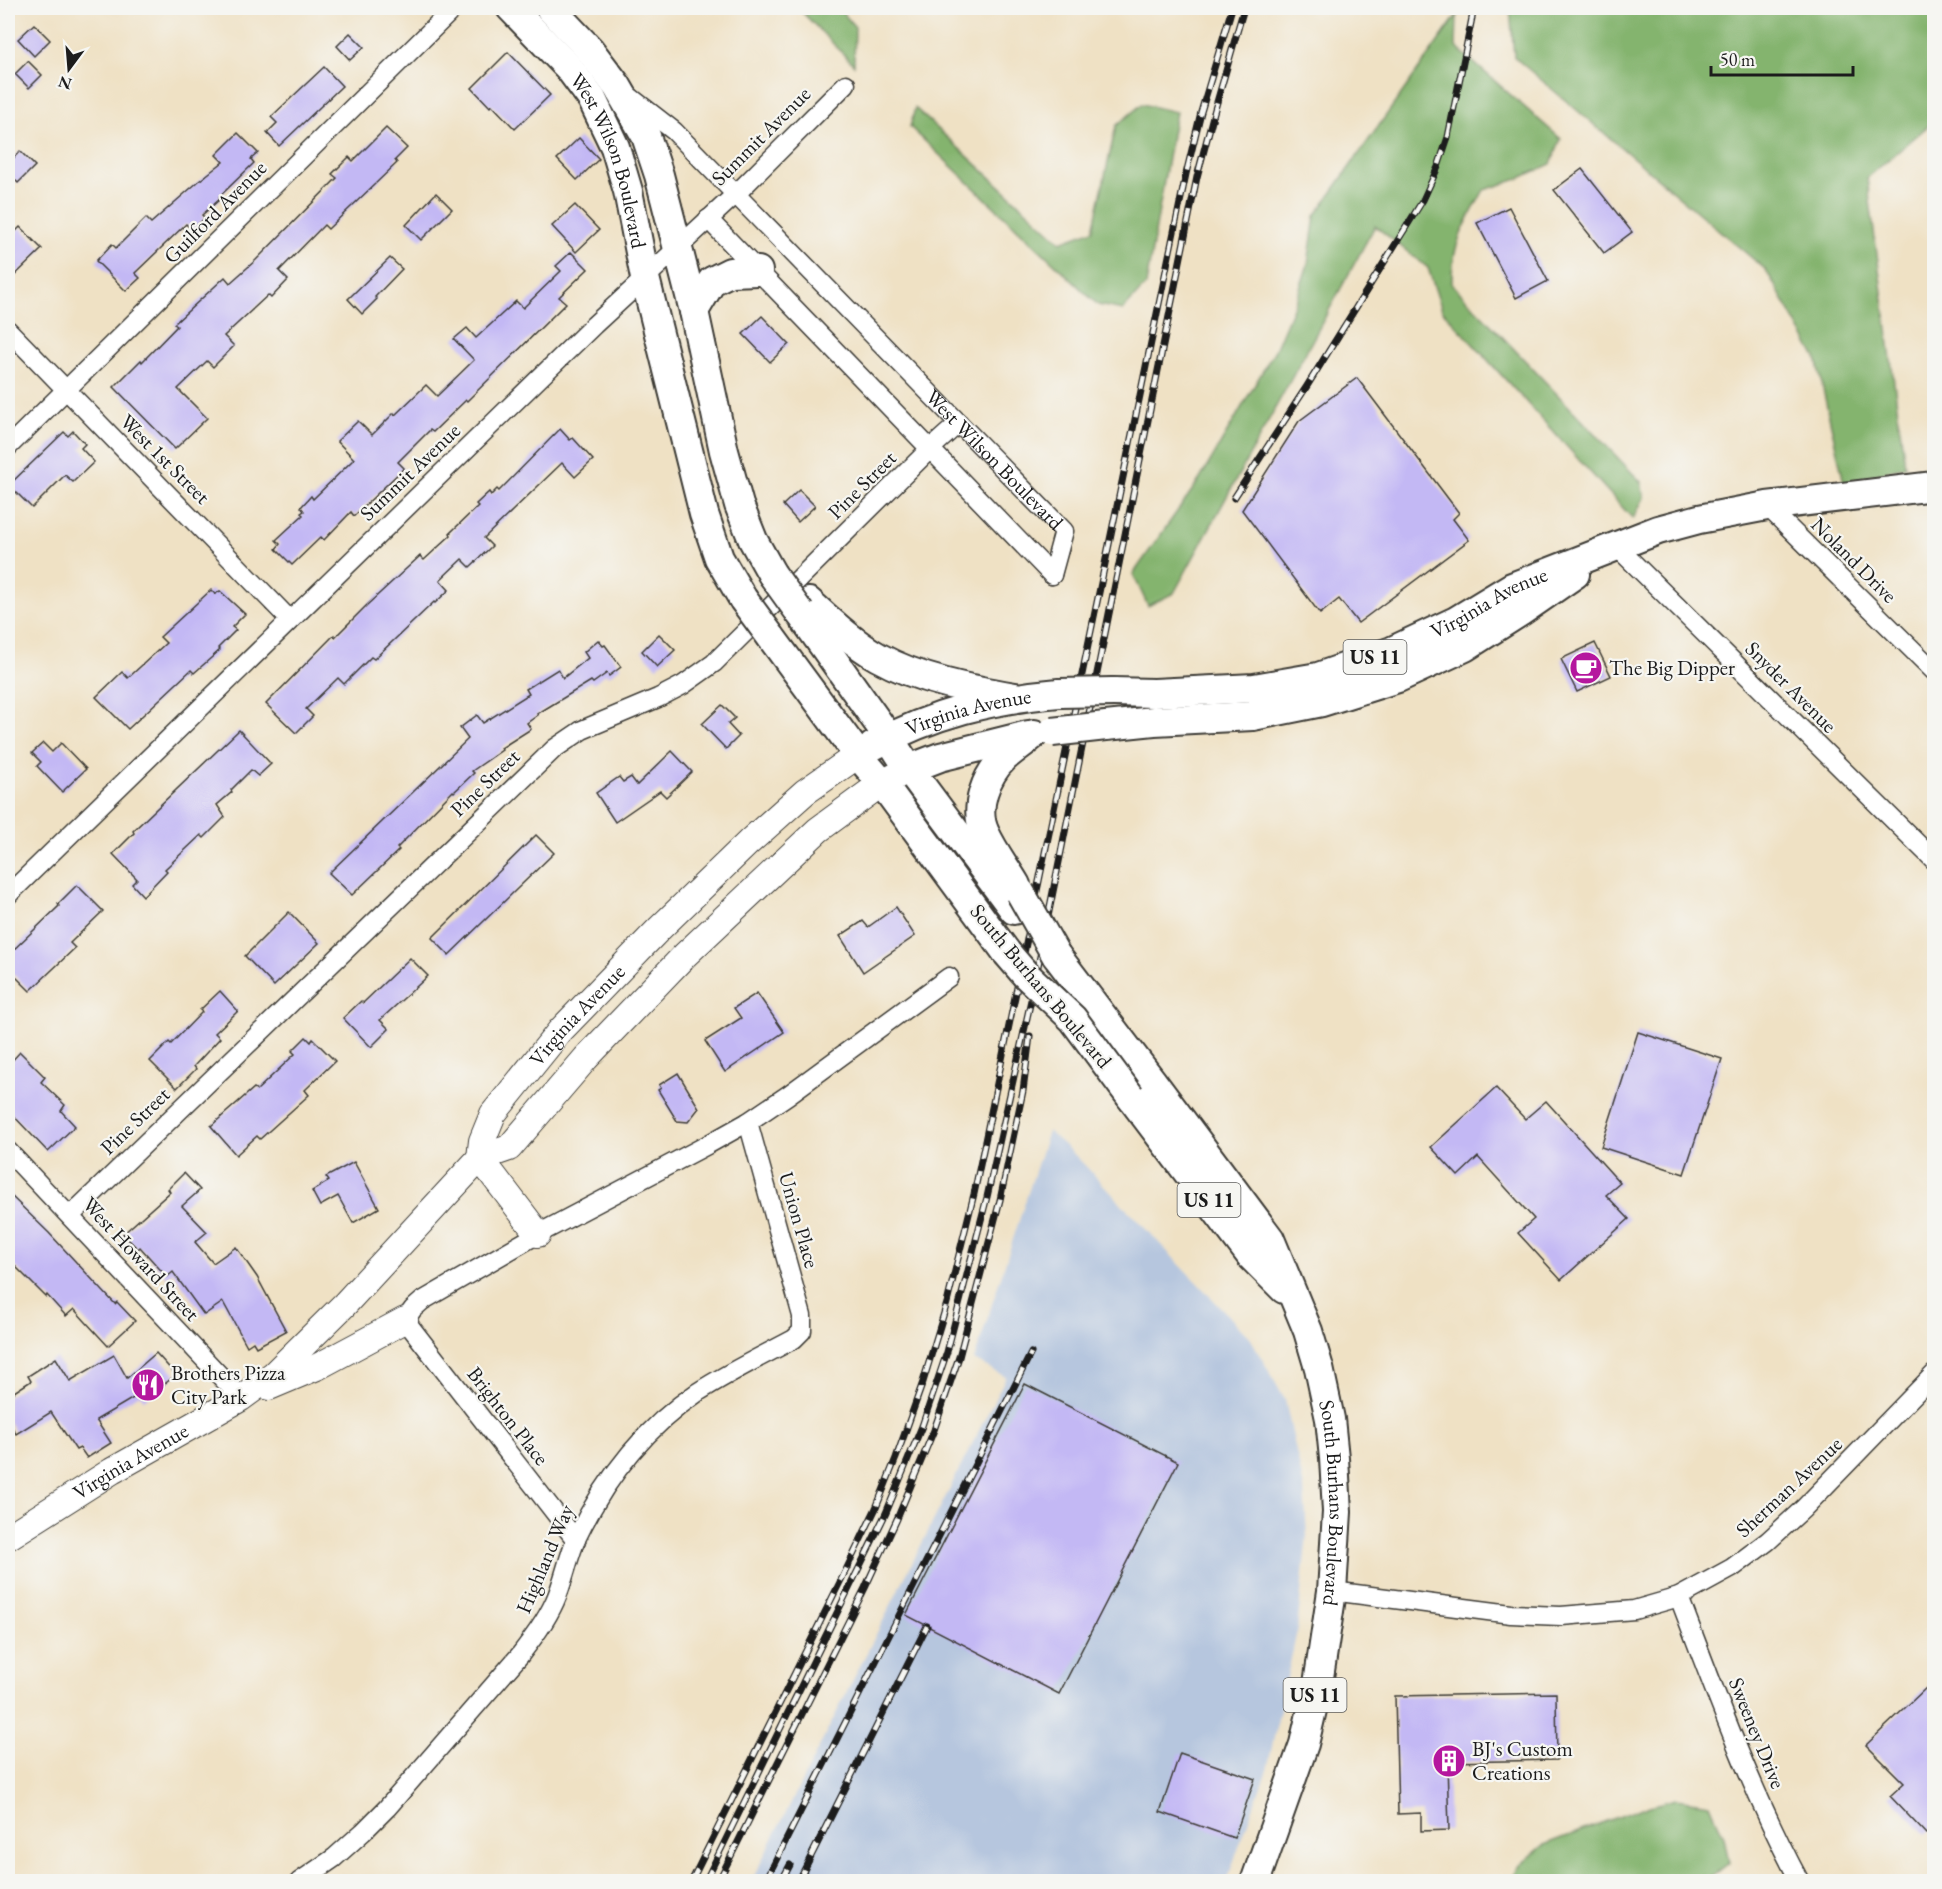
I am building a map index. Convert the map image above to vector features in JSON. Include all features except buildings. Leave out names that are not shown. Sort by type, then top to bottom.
[{"type":"main road","name":"West Wilson Boulevard","points":[[511,8],[568,68],[592,99],[615,147],[628,191],[645,278],[704,514],[719,558],[743,599],[858,755]]},
{"type":"main road","name":"West Wilson Boulevard","points":[[550,8],[589,49],[617,86],[646,136],[659,175],[694,311],[724,451],[739,505],[753,540],[804,608]]},
{"type":"main road","points":[[694,311],[712,281],[730,273],[758,271]]},
{"type":"main road","name":"Virginia Avenue","points":[[480,1158],[482,1141],[493,1114],[560,1031],[660,928],[749,842],[805,792],[858,755],[889,738],[929,720],[971,706],[1015,696],[1254,688],[1318,677],[1392,651],[1456,621],[1512,587],[1658,530],[1767,506],[1935,486]]},
{"type":"main road","name":"Virginia Avenue","points":[[8,1537],[112,1471],[241,1398],[274,1374],[308,1341],[480,1158],[509,1148],[585,1058],[685,955],[818,830],[882,783],[940,757],[1043,733],[1154,721],[1253,716],[1322,702],[1398,678],[1465,647],[1616,546]]},
{"type":"main road","points":[[804,608],[879,657],[916,673],[964,688],[1015,696]]},
{"type":"main road","points":[[804,608],[909,769]]},
{"type":"main road","points":[[1017,901],[984,832],[980,816],[980,801],[987,783],[1003,759],[1043,733]]},
{"type":"main road","name":"South Burhans Boulevard","points":[[858,755],[882,783],[1007,953],[1025,974],[1141,1088]]},
{"type":"main road","name":"South Burhans Boulevard","points":[[909,769],[1017,901],[1056,956],[1251,1256],[1294,1299],[1308,1331],[1330,1419],[1337,1512],[1332,1592],[1318,1684],[1304,1744],[1256,1881]]},
{"type":"main road","points":[[480,1158],[538,1234]]},
{"type":"main road","points":[[241,1398],[319,1366],[405,1320]]},
{"type":"street","name":"Guilford Avenue","points":[[8,447],[454,8]]},
{"type":"street","name":"Summit Avenue","points":[[8,895],[594,325],[736,194],[846,84]]},
{"type":"street","name":"West Wilson Boulevard","points":[[617,86],[674,131],[1064,531],[1052,576],[708,219]]},
{"type":"street","name":"West 1st Street","points":[[8,330],[290,620]]},
{"type":"street","name":"Pine Street","points":[[70,1216],[554,748],[582,730],[683,686],[714,663],[959,423]]},
{"type":"street","name":"Noland Drive","points":[[1767,506],[1935,671]]},
{"type":"street","name":"Snyder Avenue","points":[[1616,546],[1935,860]]},
{"type":"street","points":[[405,1320],[422,1301],[538,1234],[748,1122],[950,977]]},
{"type":"street","name":"Union Place","points":[[748,1122],[802,1316],[802,1331]]},
{"type":"street","name":"West Howard Street","points":[[8,1151],[241,1398]]},
{"type":"street","name":"Brighton Place","points":[[405,1320],[576,1540]]},
{"type":"street","name":"Highland Way","points":[[298,1881],[334,1858],[371,1824],[520,1655],[540,1629],[555,1601],[576,1540],[593,1504],[617,1469],[646,1435],[676,1408],[698,1393],[794,1339],[802,1331]]},
{"type":"street","name":"Sherman Avenue","points":[[1332,1592],[1511,1614],[1561,1616],[1634,1610],[1679,1598],[1732,1568],[1768,1541],[1803,1509],[1935,1374]]},
{"type":"street","name":"Sweeney Drive","points":[[1679,1598],[1732,1735],[1776,1838],[1800,1881]]},
{"type":"shaded area","points":[[1048,1131],[1075,1155],[1251,1339],[1285,1400],[1304,1488],[1307,1535],[1297,1631],[1267,1770],[1231,1869],[1225,1882],[751,1882],[1006,1377],[974,1360]]},
{"type":"green space","points":[[798,8],[839,8],[855,27],[854,65]]},
{"type":"green space","points":[[1510,8],[1934,8],[1934,121],[1867,178],[1905,466],[1844,483],[1816,358],[1766,270],[1514,57]]},
{"type":"green space","points":[[1457,15],[1456,47],[1561,139],[1551,164],[1518,179],[1484,190],[1457,245],[1452,284],[1641,482],[1644,498],[1633,519],[1442,310],[1428,268],[1375,226],[1174,593],[1148,606],[1133,574],[1200,479],[1275,350],[1297,298],[1308,264],[1315,216]]},
{"type":"green space","points":[[1142,104],[1176,112],[1146,285],[1123,310],[1098,305],[910,127],[915,108],[1061,242],[1093,230],[1116,126]]},
{"type":"green space","points":[[1676,1799],[1710,1804],[1724,1837],[1729,1863],[1706,1881],[1511,1881],[1518,1867],[1544,1845],[1642,1808]]},
{"type":"railway","points":[[691,1882],[876,1508],[923,1382],[947,1303],[974,1194],[1186,174],[1201,112],[1232,8]]},
{"type":"railway","points":[[705,1882],[886,1513],[922,1426],[947,1352],[987,1197],[1033,991],[1197,177],[1244,8]]},
{"type":"railway","points":[[1234,498],[1423,200],[1448,137],[1474,8]]},
{"type":"railway","points":[[718,1882],[865,1588],[934,1430],[959,1357],[1000,1200],[1023,1091],[1030,1036]]},
{"type":"railway","points":[[765,1882],[1031,1353]]},
{"type":"railway","points":[[798,1882],[927,1626]]},
{"type":"railway","points":[[781,1882],[790,1865]]},
{"type":"place","name":"The Big Dipper","points":[[1586,668]]},
{"type":"place","name":"Brothers Pizza City Park","points":[[148,1385]]},
{"type":"place","name":"BJ's Custom Creations","points":[[1449,1761]]}]
